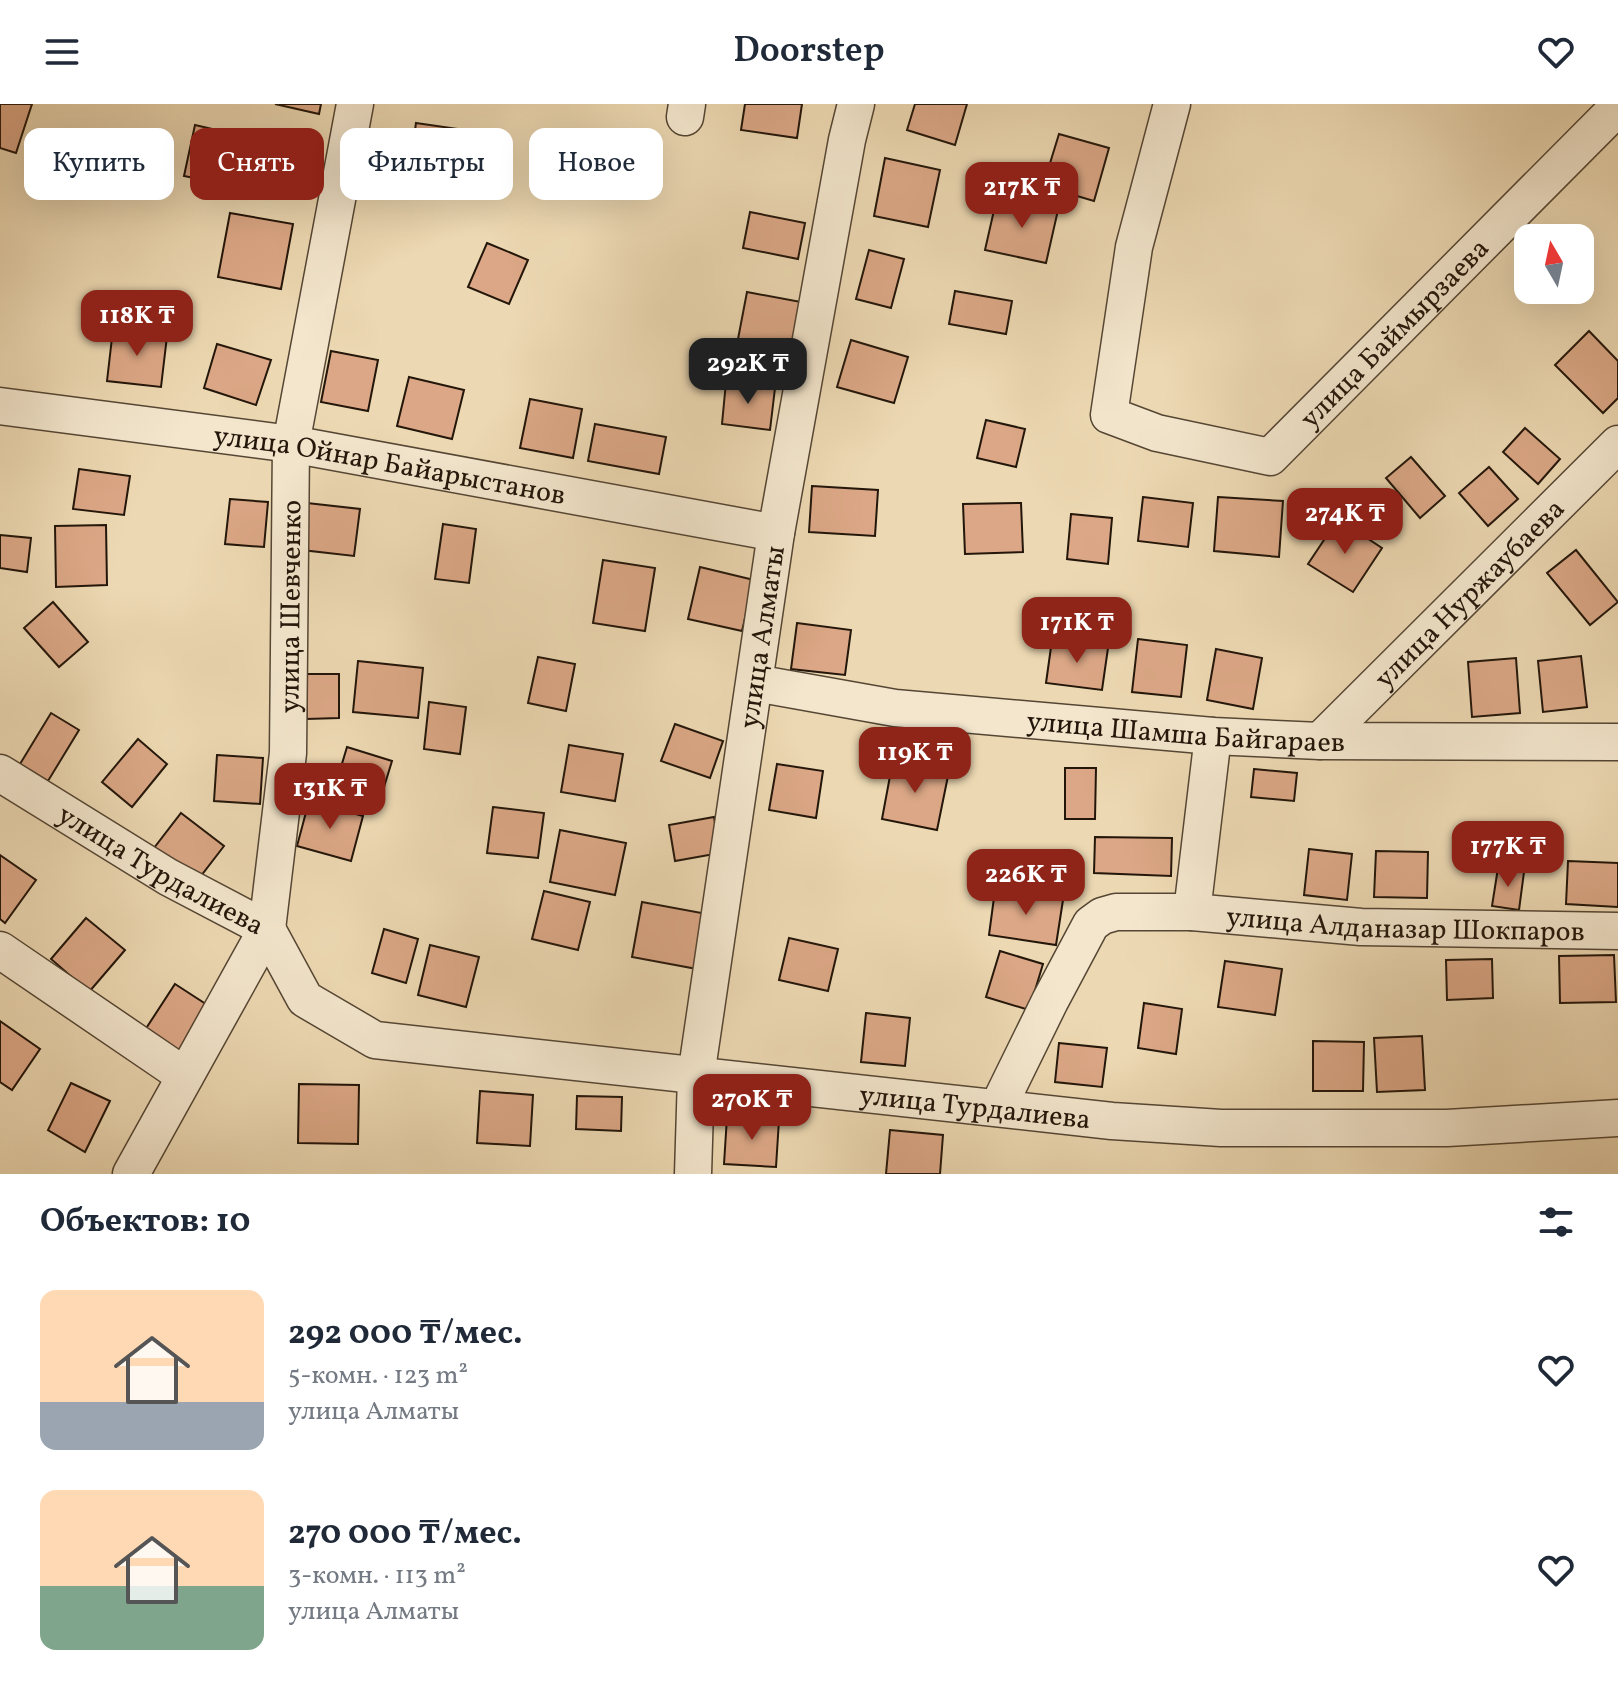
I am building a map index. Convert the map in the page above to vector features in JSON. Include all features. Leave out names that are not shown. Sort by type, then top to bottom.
[{"type":"street","name":"улица Шевченко","points":[[131,1174],[267,929],[288,753],[291,444],[355,104]]},
{"type":"street","name":"улица Алматы","points":[[693,1174],[696,1076],[776,533],[856,104]]},
{"type":"street","name":"улица Баймырзаева","points":[[1172,104],[1134,247],[1109,415],[1157,433],[1270,457],[1618,107]]},
{"type":"street","name":"улица Ойнар Байарыстанов","points":[[0,406],[291,444],[776,533]]},
{"type":"street","name":"улица Нуржаубаева","points":[[1320,741],[1618,444]]},
{"type":"street","name":"улица Шамша Байгараев","points":[[755,683],[895,708],[1213,736],[1320,741],[1618,742]]},
{"type":"street","points":[[1192,912],[1213,736]]},
{"type":"street","name":"улица Турдалиева","points":[[0,773],[168,877],[267,929],[305,999],[375,1040],[1112,1121],[1221,1128],[1447,1128],[1618,1118]]},
{"type":"street","name":"улица Алданазар Шокпаров","points":[[998,1107],[1091,924],[1102,916],[1116,912],[1192,912],[1361,927],[1618,931]]},
{"type":"street","points":[[0,950],[185,1076]]},
{"type":"building","points":[[0,104],[32,104],[16,153],[0,148]]},
{"type":"building","points":[[275,104],[321,104],[319,114]]},
{"type":"building","points":[[745,104],[802,104],[797,138],[741,130]]},
{"type":"building","points":[[915,104],[967,104],[955,145],[907,130]]},
{"type":"building","points":[[416,123],[451,128],[415,128]]},
{"type":"building","points":[[1059,134],[1109,148],[1094,201],[1043,186]]},
{"type":"building","points":[[190,148],[190,177],[184,176]]},
{"type":"building","points":[[885,158],[940,170],[928,227],[874,216]]},
{"type":"building","points":[[997,197],[1058,210],[1046,263],[985,250]]},
{"type":"building","points":[[750,212],[805,223],[798,259],[743,248]]},
{"type":"building","points":[[230,213],[293,224],[281,289],[218,277]]},
{"type":"building","points":[[487,243],[528,260],[509,304],[468,287]]},
{"type":"building","points":[[869,250],[904,259],[891,308],[856,299]]},
{"type":"building","points":[[955,291],[1012,301],[1006,334],[949,324]]},
{"type":"building","points":[[747,292],[801,302],[791,350],[738,339]]},
{"type":"building","points":[[113,329],[167,336],[161,387],[107,381]]},
{"type":"building","points":[[1589,331],[1618,361],[1618,398],[1603,413],[1555,365]]},
{"type":"building","points":[[851,340],[908,357],[894,403],[837,387]]},
{"type":"building","points":[[217,344],[271,360],[256,405],[204,388]]},
{"type":"building","points":[[331,351],[378,360],[368,411],[321,402]]},
{"type":"building","points":[[409,377],[464,390],[452,439],[397,426]]},
{"type":"building","points":[[726,382],[775,388],[770,430],[722,424]]},
{"type":"building","points":[[530,399],[582,409],[573,458],[520,448]]},
{"type":"building","points":[[986,420],[1025,429],[1016,467],[977,458]]},
{"type":"building","points":[[595,424],[666,437],[659,474],[588,461]]},
{"type":"building","points":[[1525,428],[1560,459],[1538,484],[1503,452]]},
{"type":"building","points":[[1411,457],[1445,496],[1420,518],[1386,478]]},
{"type":"building","points":[[1489,467],[1518,499],[1488,526],[1459,493]]},
{"type":"building","points":[[79,469],[130,476],[124,515],[73,509]]},
{"type":"building","points":[[812,486],[878,490],[875,536],[809,532]]},
{"type":"building","points":[[1143,497],[1193,503],[1188,547],[1138,541]]},
{"type":"building","points":[[1218,497],[1283,501],[1279,557],[1214,551]]},
{"type":"building","points":[[230,499],[268,502],[264,547],[225,544]]},
{"type":"building","points":[[307,503],[360,509],[354,556],[302,550]]},
{"type":"building","points":[[1021,503],[1023,552],[965,554],[963,504]]},
{"type":"building","points":[[1071,514],[1112,518],[1108,564],[1067,559]]},
{"type":"building","points":[[1338,519],[1382,548],[1353,592],[1308,564]]},
{"type":"building","points":[[443,524],[476,529],[469,583],[435,579]]},
{"type":"building","points":[[106,525],[107,585],[56,587],[55,526]]},
{"type":"building","points":[[0,535],[31,538],[27,572],[0,568]]},
{"type":"building","points":[[1576,550],[1618,602],[1590,625],[1547,573]]},
{"type":"building","points":[[603,560],[655,568],[645,631],[593,623]]},
{"type":"building","points":[[700,567],[754,580],[742,631],[688,619]]},
{"type":"building","points":[[53,602],[88,642],[59,667],[24,628]]},
{"type":"building","points":[[797,623],[851,630],[845,675],[791,669]]},
{"type":"building","points":[[1138,639],[1187,645],[1181,697],[1132,692]]},
{"type":"building","points":[[1052,640],[1108,648],[1102,690],[1046,683]]},
{"type":"building","points":[[1216,649],[1262,658],[1253,709],[1207,700]]},
{"type":"building","points":[[1581,656],[1587,707],[1543,712],[1538,661]]},
{"type":"building","points":[[538,657],[575,664],[566,711],[528,703]]},
{"type":"building","points":[[1516,658],[1520,713],[1472,717],[1468,662]]},
{"type":"building","points":[[358,661],[423,668],[418,718],[353,712]]},
{"type":"building","points":[[306,674],[339,674],[339,718],[307,719]]},
{"type":"building","points":[[429,702],[466,707],[460,754],[424,749]]},
{"type":"building","points":[[51,713],[79,730],[48,781],[20,764]]},
{"type":"building","points":[[675,724],[723,741],[710,778],[661,761]]},
{"type":"building","points":[[138,739],[167,764],[132,807],[102,782]]},
{"type":"building","points":[[569,745],[623,754],[615,801],[561,792]]},
{"type":"building","points":[[347,747],[392,761],[380,800],[335,787]]},
{"type":"building","points":[[217,755],[263,758],[260,804],[214,801]]},
{"type":"building","points":[[893,760],[949,771],[937,830],[882,819]]},
{"type":"building","points":[[777,764],[823,771],[816,818],[769,810]]},
{"type":"building","points":[[1065,768],[1096,768],[1095,819],[1065,819]]},
{"type":"building","points":[[1254,769],[1297,773],[1294,801],[1251,797]]},
{"type":"building","points":[[309,801],[363,816],[351,861],[297,846]]},
{"type":"building","points":[[493,807],[544,813],[538,858],[487,853]]},
{"type":"building","points":[[181,813],[224,846],[197,881],[154,848]]},
{"type":"building","points":[[714,817],[720,853],[675,861],[669,825]]},
{"type":"building","points":[[560,830],[626,843],[615,895],[550,882]]},
{"type":"building","points":[[1095,837],[1172,838],[1171,876],[1094,873]]},
{"type":"building","points":[[1309,849],[1352,854],[1347,900],[1304,895]]},
{"type":"building","points":[[1376,851],[1428,852],[1427,898],[1374,897]]},
{"type":"building","points":[[0,855],[36,880],[5,923],[0,919]]},
{"type":"building","points":[[1568,861],[1618,863],[1618,907],[1566,904]]},
{"type":"building","points":[[1498,868],[1524,872],[1519,910],[1492,906]]},
{"type":"building","points":[[995,890],[1063,900],[1056,945],[989,935]]},
{"type":"building","points":[[544,891],[590,902],[578,950],[532,939]]},
{"type":"building","points":[[642,902],[707,914],[697,969],[632,957]]},
{"type":"building","points":[[86,918],[125,950],[89,992],[51,959]]},
{"type":"building","points":[[384,929],[418,939],[406,983],[372,973]]},
{"type":"building","points":[[789,938],[838,949],[828,991],[779,980]]},
{"type":"building","points":[[430,945],[479,957],[466,1007],[418,995]]},
{"type":"building","points":[[1000,951],[1043,964],[1029,1010],[986,997]]},
{"type":"building","points":[[1614,955],[1616,1002],[1560,1003],[1559,956]]},
{"type":"building","points":[[1492,959],[1493,998],[1447,1000],[1446,960]]},
{"type":"building","points":[[1225,961],[1282,969],[1275,1015],[1218,1007]]},
{"type":"building","points":[[175,984],[212,1008],[182,1054],[145,1030]]},
{"type":"building","points":[[1144,1003],[1182,1009],[1176,1054],[1138,1048]]},
{"type":"building","points":[[866,1013],[910,1018],[905,1066],[861,1062]]},
{"type":"building","points":[[0,1021],[40,1049],[12,1090],[0,1082]]},
{"type":"building","points":[[1422,1036],[1425,1090],[1377,1092],[1374,1038]]},
{"type":"building","points":[[1313,1041],[1364,1042],[1363,1091],[1313,1091]]},
{"type":"building","points":[[1059,1043],[1107,1048],[1102,1087],[1055,1082]]},
{"type":"building","points":[[71,1083],[110,1101],[85,1152],[48,1130]]},
{"type":"building","points":[[299,1084],[359,1085],[358,1144],[298,1143]]},
{"type":"building","points":[[480,1091],[533,1095],[530,1146],[477,1143]]},
{"type":"building","points":[[577,1096],[622,1097],[621,1131],[576,1129]]},
{"type":"building","points":[[727,1117],[779,1120],[776,1167],[724,1164]]},
{"type":"building","points":[[890,1130],[943,1135],[940,1174],[886,1174]]}]
